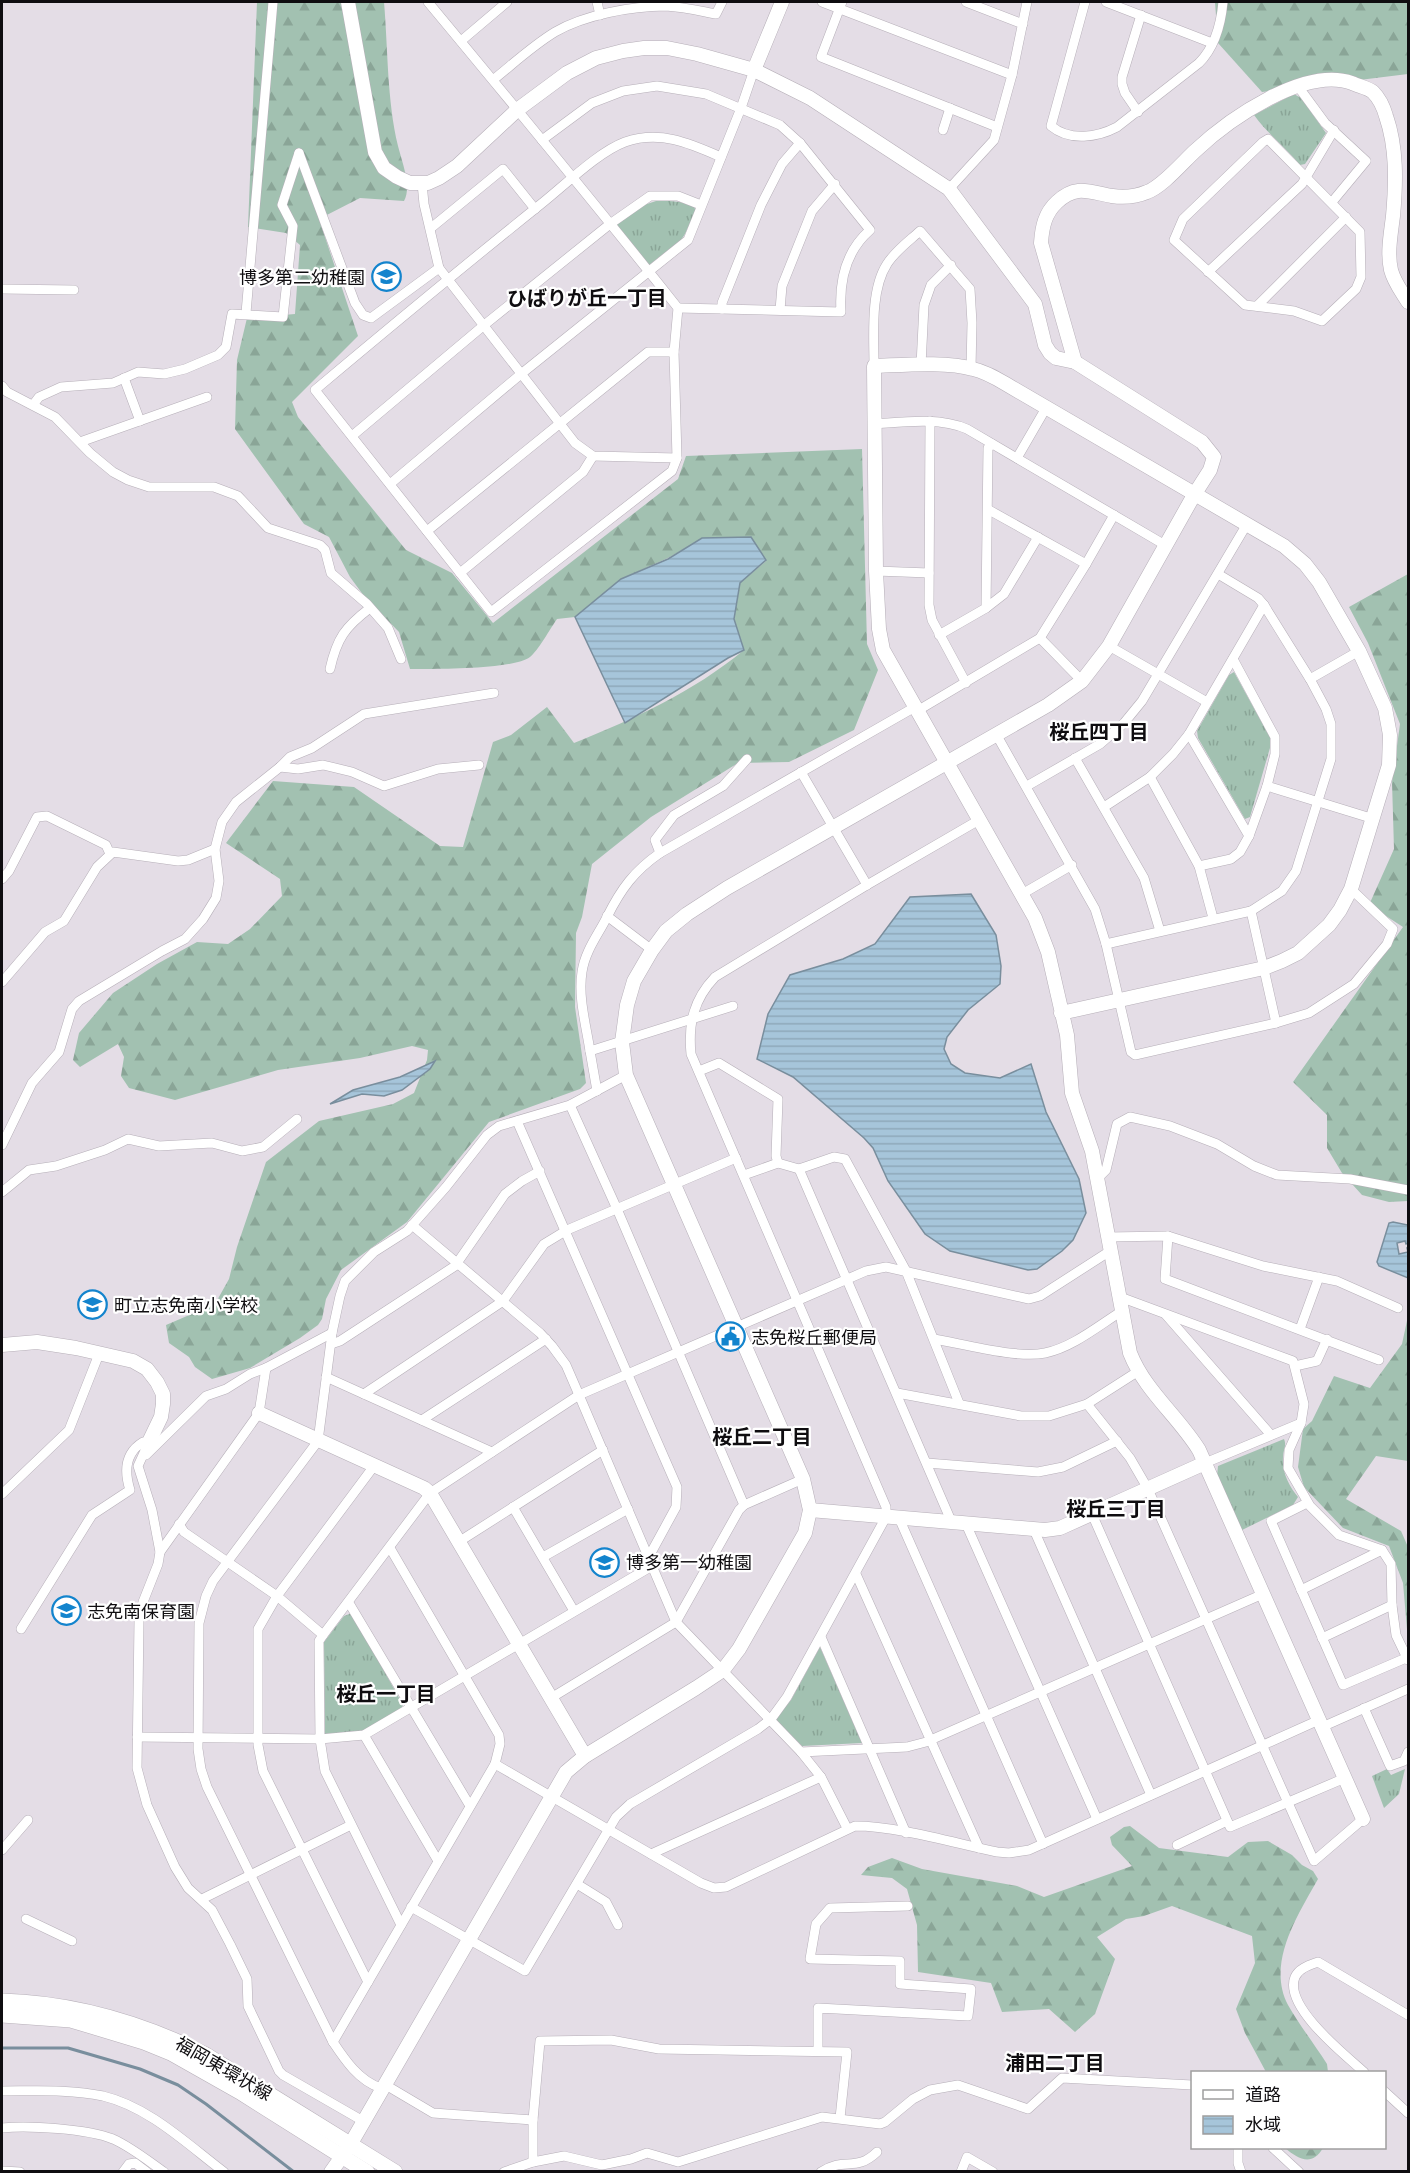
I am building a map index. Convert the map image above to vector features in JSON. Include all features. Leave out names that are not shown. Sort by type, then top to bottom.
[{"type":"main road","name":"福岡東環状線","points":[[2,2001],[42,2002],[96,2013],[178,2040],[206,2055],[346,2150],[366,2172]]},
{"type":"main road","name":"福岡東環状線","points":[[2,2015],[70,2020],[171,2053],[346,2150],[395,2172]]},
{"type":"street","points":[[246,313],[273,2]]},
{"type":"street","points":[[331,2172],[469,1941],[566,1772],[585,1756],[723,1670],[739,1649],[805,1533],[810,1510],[803,1479],[626,1075],[622,1042],[629,997],[634,981],[666,931],[687,914],[833,826],[1048,705],[1082,681],[1109,646],[1194,495],[1210,471],[1214,457],[1202,442],[1075,362],[1056,358],[1050,353],[1045,345],[1035,304],[949,189],[810,98],[754,70],[667,48],[644,48],[596,58],[567,73],[517,110],[457,165],[439,178],[422,183],[410,183],[397,177],[384,168],[375,152],[348,2]]},
{"type":"street","points":[[428,2],[493,80],[573,179],[649,271],[678,308],[674,352],[676,458],[672,471],[491,612],[315,390],[447,279],[535,208],[573,179],[614,147],[626,142],[662,136],[686,142],[722,157]]},
{"type":"street","points":[[461,41],[507,2]]},
{"type":"street","points":[[597,2],[600,15]]},
{"type":"street","points":[[493,80],[555,32],[577,22],[600,15],[666,6],[716,14],[722,2]]},
{"type":"street","points":[[390,484],[521,374],[688,240],[782,2]]},
{"type":"street","points":[[822,2],[841,5],[1012,75]]},
{"type":"street","points":[[966,2],[1023,24]]},
{"type":"street","points":[[949,189],[994,140],[1012,75],[1027,2]]},
{"type":"street","points":[[1085,2],[1052,126],[1058,132],[1085,137],[1104,134],[1117,127],[1199,63],[1208,54],[1220,24],[1223,2]]},
{"type":"street","points":[[1106,2],[1212,43]]},
{"type":"street","points":[[841,5],[821,57],[997,127]]},
{"type":"street","points":[[1138,112],[1122,84],[1122,77],[1141,15]]},
{"type":"street","points":[[1075,362],[1041,243],[1045,218],[1053,205],[1063,196],[1076,190],[1092,190],[1111,196],[1125,197],[1152,190],[1215,132],[1297,85],[1314,81],[1343,80],[1373,93],[1383,108],[1391,131],[1394,156],[1390,248],[1392,270],[1408,302]]},
{"type":"street","points":[[1297,85],[1325,123],[1366,161],[1332,202]]},
{"type":"street","points":[[542,140],[592,103],[623,91],[657,86],[705,94],[780,125],[800,143],[870,230],[861,238],[848,259],[843,274],[841,312],[678,308]]},
{"type":"street","points":[[943,130],[950,108]]},
{"type":"street","points":[[1208,272],[1302,184],[1334,130]]},
{"type":"street","points":[[1268,139],[1332,202],[1360,232],[1361,277],[1356,289],[1322,321],[1294,310],[1245,305],[1174,240],[1183,219],[1268,139]]},
{"type":"street","points":[[722,309],[722,303],[761,205],[782,164],[800,143]]},
{"type":"street","points":[[33,405],[39,397],[61,387],[105,385],[138,372],[164,374],[185,369],[218,355],[226,347],[232,314],[246,313],[283,317],[293,226],[282,205],[299,153],[355,303],[363,315],[371,318],[439,268]]},
{"type":"street","points":[[431,228],[503,169],[535,208]]},
{"type":"street","points":[[422,183],[424,204],[439,268],[575,443],[593,456],[676,458]]},
{"type":"street","points":[[780,310],[783,286],[812,211],[835,184]]},
{"type":"street","points":[[352,436],[483,326],[610,224],[650,196],[678,196],[701,205]]},
{"type":"street","points":[[1257,306],[1346,217]]},
{"type":"street","points":[[971,368],[970,289],[920,231],[888,262],[877,290],[874,366],[876,572],[879,629],[883,650],[1022,894],[1035,918],[1048,952],[1067,1035],[1072,1093],[1092,1150],[1130,1353],[1137,1372],[1190,1435],[1205,1463],[1363,1819],[1314,1861],[1148,1489],[1117,1441],[1087,1404]]},
{"type":"street","points":[[921,365],[924,305],[930,285],[951,265]]},
{"type":"street","points":[[2,289],[74,290]]},
{"type":"street","points":[[427,531],[648,352],[674,352]]},
{"type":"street","points":[[874,366],[921,365],[971,368],[998,379],[1284,546],[1305,564],[1319,582],[1359,651],[1385,708],[1390,735],[1389,765],[1374,819],[1351,889],[1340,910],[1314,940],[1298,953],[1264,968],[1061,1013]]},
{"type":"street","points":[[124,378],[140,421]]},
{"type":"street","points":[[2,386],[8,392],[55,417],[113,472],[128,480],[149,487],[214,487],[238,496],[268,528],[320,545],[325,550],[331,573],[370,608],[388,628],[401,659]]},
{"type":"street","points":[[80,442],[207,397]]},
{"type":"street","points":[[1017,458],[1046,408]]},
{"type":"street","points":[[874,423],[930,421],[955,424],[1166,545]]},
{"type":"street","points":[[930,421],[929,605],[932,620],[939,635],[966,683]]},
{"type":"street","points":[[986,608],[988,448],[992,444]]},
{"type":"street","points":[[460,573],[583,472],[593,456]]},
{"type":"street","points":[[989,510],[1086,564]]},
{"type":"street","points":[[597,1091],[581,992],[582,973],[586,957],[614,902],[641,866],[801,772],[966,683],[1040,638],[1114,515]]},
{"type":"street","points":[[1027,786],[1100,744],[1124,723],[1159,675],[1247,524]]},
{"type":"street","points":[[939,635],[986,608],[1004,594],[1038,537]]},
{"type":"street","points":[[876,572],[929,573]]},
{"type":"street","points":[[1106,944],[1251,911],[1282,891],[1296,871],[1332,759],[1331,724],[1326,709],[1310,679],[1258,598],[1218,574]]},
{"type":"street","points":[[1104,807],[1150,777],[1189,734],[1264,605]]},
{"type":"street","points":[[330,669],[335,648],[344,630],[370,608]]},
{"type":"street","points":[[1040,638],[1082,681]]},
{"type":"street","points":[[1109,646],[1207,702]]},
{"type":"street","points":[[1310,679],[1359,651]]},
{"type":"street","points":[[1199,866],[1231,859],[1240,852],[1249,836],[1267,786],[1275,754],[1275,737],[1233,659]]},
{"type":"street","points":[[2,1145],[32,1083],[59,1052],[72,1009],[80,1001],[185,939],[203,919],[216,898],[219,881],[215,849],[222,822],[236,802],[290,757],[312,748],[364,714],[494,693]]},
{"type":"street","points":[[996,734],[1095,909],[1106,944],[1131,1052],[1135,1055],[1276,1023],[1309,1013],[1354,984],[1387,944],[1393,929],[1351,889]]},
{"type":"street","points":[[1189,734],[1249,836]]},
{"type":"street","points":[[1075,758],[1146,884],[1160,930]]},
{"type":"street","points":[[660,853],[655,840],[674,815],[723,786],[747,759]]},
{"type":"street","points":[[280,767],[298,770],[323,765],[352,771],[384,786],[438,769],[479,765]]},
{"type":"street","points":[[801,772],[867,885]]},
{"type":"street","points":[[1150,777],[1199,866],[1213,918]]},
{"type":"street","points":[[1267,786],[1374,819]]},
{"type":"street","points":[[2,879],[9,871],[37,817],[47,816],[106,845],[110,854]]},
{"type":"street","points":[[979,820],[715,977],[698,1000],[691,1019],[689,1038],[691,1054],[886,1507],[987,1716],[1043,1844]]},
{"type":"street","points":[[2,982],[18,960],[45,932],[64,921],[97,867],[110,854],[178,861],[188,860],[215,849]]},
{"type":"street","points":[[1022,894],[1072,865]]},
{"type":"street","points":[[1251,911],[1276,1023]]},
{"type":"street","points":[[608,916],[652,950]]},
{"type":"street","points":[[590,1051],[733,1006]]},
{"type":"street","points":[[699,1071],[719,1064],[778,1099],[776,1156],[778,1163]]},
{"type":"street","points":[[533,2120],[433,2113],[362,2077],[333,2042],[207,1787],[201,1769],[198,1739],[199,1623],[206,1596],[226,1561],[318,1441],[330,1344],[345,1281],[374,1252],[412,1225],[487,1135],[499,1126],[570,1105],[626,1075]]},
{"type":"street","points":[[570,1105],[744,1505]]},
{"type":"street","points":[[1098,1178],[1106,1170],[1117,1124],[1130,1117],[1170,1126],[1217,1144],[1254,1166],[1277,1174],[1350,1179],[1408,1190]]},
{"type":"street","points":[[2,1192],[29,1170],[56,1166],[105,1150],[128,1139],[159,1146],[212,1143],[242,1151],[263,1146],[297,1119]]},
{"type":"street","points":[[517,1121],[567,1230],[677,1487],[676,1507],[652,1551],[647,1555]]},
{"type":"street","points":[[744,1175],[778,1163],[799,1169],[834,1157],[845,1159],[906,1271],[959,1403]]},
{"type":"street","points":[[364,1394],[503,1301],[544,1244],[567,1230],[736,1158]]},
{"type":"street","points":[[799,1169],[927,1463],[959,1523],[1040,1692],[1097,1820]]},
{"type":"street","points":[[330,1344],[340,1341],[458,1263],[505,1194],[540,1171]]},
{"type":"street","points":[[412,1225],[546,1339],[566,1365],[676,1622],[801,1752],[821,1777],[847,1828]]},
{"type":"street","points":[[1168,1236],[1165,1279],[1379,1360]]},
{"type":"street","points":[[401,1925],[325,1771],[320,1739],[319,1641],[430,1492],[579,1395],[866,1271],[886,1268],[906,1271],[1029,1299],[1040,1296],[1109,1244],[1168,1236],[1263,1266],[1337,1281],[1398,1308]]},
{"type":"street","points":[[1300,1329],[1319,1277]]},
{"type":"street","points":[[1120,1297],[1293,1361],[1304,1404],[1301,1423],[1289,1450],[1288,1468],[1308,1503],[1339,1535],[1382,1550],[1391,1564],[1392,1605],[1396,1635],[1407,1659],[1343,1685],[1271,1521],[1308,1503]]},
{"type":"street","points":[[934,1339],[1026,1355],[1045,1353],[1067,1345],[1122,1311]]},
{"type":"street","points":[[1165,1313],[1270,1435]]},
{"type":"street","points":[[332,1333],[250,1374],[226,1389],[206,1396],[138,1466],[152,1510],[160,1552],[139,1621],[138,1768],[147,1804],[175,1868],[188,1888],[202,1899],[218,1920],[248,1979],[248,2006],[279,2071],[282,2075],[363,2121]]},
{"type":"street","points":[[422,1420],[546,1339]]},
{"type":"street","points":[[1295,1366],[1317,1361],[1327,1339]]},
{"type":"street","points":[[2,1345],[37,1342],[133,1361],[147,1370],[163,1394],[164,1404],[161,1417],[142,1460]]},
{"type":"street","points":[[2,1494],[69,1430],[99,1354]]},
{"type":"street","points":[[160,1552],[259,1413],[266,1368]]},
{"type":"street","points":[[897,1393],[1021,1416],[1049,1416],[1087,1404],[1137,1372]]},
{"type":"street","points":[[326,1377],[492,1452]]},
{"type":"street","points":[[259,1413],[430,1492],[585,1756]]},
{"type":"street","points":[[810,1510],[1034,1530],[1060,1528],[1301,1423]]},
{"type":"street","points":[[927,1463],[1038,1472],[1063,1467],[1117,1441]]},
{"type":"street","points":[[21,1629],[92,1515],[130,1490],[125,1474],[126,1464],[136,1446],[143,1442],[148,1444]]},
{"type":"street","points":[[460,1541],[603,1450]]},
{"type":"street","points":[[368,1982],[263,1771],[258,1738],[258,1629],[277,1596],[374,1466]]},
{"type":"street","points":[[550,1698],[676,1622],[739,1510],[744,1505],[803,1479]]},
{"type":"street","points":[[513,1507],[574,1611]]},
{"type":"street","points":[[543,1557],[628,1509]]},
{"type":"street","points":[[1092,1514],[1230,1827],[1345,1778]]},
{"type":"street","points":[[411,1907],[525,1971],[616,1817],[630,1804],[758,1729],[771,1719],[787,1697],[856,1574],[892,1517]]},
{"type":"street","points":[[179,1524],[184,1532],[277,1596],[323,1635]]},
{"type":"street","points":[[1034,1530],[1151,1795]]},
{"type":"street","points":[[333,2042],[495,1764],[500,1744],[499,1735],[390,1548]]},
{"type":"street","points":[[1301,1590],[1382,1550]]},
{"type":"street","points":[[137,1737],[320,1739],[364,1735],[652,1566]]},
{"type":"street","points":[[856,1574],[979,1848]]},
{"type":"street","points":[[801,1752],[907,1747],[930,1740],[1263,1594]]},
{"type":"street","points":[[349,1603],[470,1806]]},
{"type":"street","points":[[1322,1638],[1392,1605]]},
{"type":"street","points":[[821,1637],[906,1833]]},
{"type":"street","points":[[495,1764],[701,1883],[714,1888],[726,1887],[855,1826],[867,1826],[1009,1853],[1043,1844],[1263,1746],[1408,1689]]},
{"type":"street","points":[[1364,1708],[1390,1766],[1404,1761],[1408,1752]]},
{"type":"street","points":[[364,1735],[438,1861]]},
{"type":"street","points":[[651,1854],[821,1777]]},
{"type":"street","points":[[2,1850],[28,1820]]},
{"type":"street","points":[[1177,1845],[1227,1821]]},
{"type":"street","points":[[202,1899],[351,1825]]},
{"type":"street","points":[[576,1884],[606,1902],[618,1925]]},
{"type":"street","points":[[818,2051],[818,2008],[968,2016],[971,1989],[900,1984],[900,1961],[810,1959],[816,1924],[830,1908],[909,1905]]},
{"type":"street","points":[[26,1919],[72,1941]]},
{"type":"street","points":[[1362,2071],[1316,2027],[1296,2000],[1294,1986],[1296,1976],[1305,1967],[1318,1962],[1408,2015]]},
{"type":"street","points":[[533,2162],[533,2120],[540,2041],[611,2040],[659,2049],[846,2052],[840,2118]]},
{"type":"street","points":[[504,2172],[533,2162],[564,2156],[602,2165],[647,2153],[678,2162],[822,2116],[880,2124],[913,2099],[930,2090],[957,2085],[1028,2109],[1062,2078],[1191,2085]]},
{"type":"street","points":[[2,2091],[54,2091],[104,2096],[152,2118],[224,2172]]},
{"type":"street","points":[[1386,2093],[1408,2113]]},
{"type":"street","points":[[2,2128],[87,2131],[112,2138],[164,2172]]},
{"type":"street","points":[[1238,2149],[1238,2163],[1241,2172]]},
{"type":"street","points":[[1274,2149],[1299,2172]]},
{"type":"street","points":[[821,2172],[829,2166],[861,2166],[870,2161],[877,2152]]},
{"type":"street","points":[[961,2172],[967,2157],[993,2172]]},
{"type":"street","points":[[123,2172],[129,2164],[135,2163],[147,2172]]},
{"type":"street","points":[[2,2171],[20,2172]]},
{"type":"green space","points":[[257,2],[384,2],[394,129],[406,174],[406,195],[404,201],[360,198],[319,219],[358,336],[292,402],[298,417],[406,550],[452,573],[493,623],[678,479],[686,456],[862,449],[867,644],[878,670],[854,730],[789,762],[738,763],[651,817],[592,864],[582,917],[576,933],[575,1007],[586,1083],[580,1089],[489,1122],[407,1222],[341,1270],[326,1299],[322,1319],[318,1325],[250,1368],[212,1379],[195,1367],[189,1357],[169,1343],[166,1325],[215,1304],[229,1279],[237,1247],[266,1162],[319,1121],[393,1104],[414,1093],[427,1060],[428,1050],[412,1046],[360,1058],[278,1070],[175,1100],[129,1088],[121,1076],[124,1057],[118,1044],[80,1067],[73,1060],[79,1033],[113,993],[157,964],[197,942],[228,944],[250,929],[282,896],[280,879],[226,843],[273,781],[354,787],[440,846],[463,847],[493,742],[511,735],[547,707],[574,743],[641,714],[704,679],[744,650],[734,619],[740,583],[766,561],[703,538],[668,558],[621,579],[575,617],[557,619],[530,657],[491,667],[410,669],[399,632],[364,596],[350,577],[329,537],[304,524],[235,429],[237,360],[247,318],[295,314],[300,245],[286,233],[248,227]]},
{"type":"green space","points":[[1215,2],[1408,2],[1408,74],[1262,92],[1218,43]]},
{"type":"green space","points":[[1294,94],[1301,98],[1326,133],[1305,164],[1300,165],[1254,115]]},
{"type":"green space","points":[[659,200],[680,202],[693,206],[696,210],[681,240],[648,266],[616,227],[617,223],[644,205]]},
{"type":"green space","points":[[1408,574],[1408,1201],[1389,1202],[1362,1195],[1342,1173],[1327,1148],[1327,1115],[1293,1082],[1403,927],[1369,905],[1394,849],[1392,782],[1400,724],[1368,643],[1349,607]]},
{"type":"green space","points":[[1234,672],[1272,741],[1250,817],[1245,819],[1198,738],[1197,731],[1229,675]]},
{"type":"green space","points":[[1408,1316],[1408,1461],[1376,1456],[1346,1499],[1401,1531],[1408,1547],[1408,1641],[1403,1583],[1389,1546],[1343,1528],[1304,1487],[1298,1467],[1303,1429],[1312,1421],[1334,1376],[1370,1388],[1402,1344]]},
{"type":"green space","points":[[1284,1439],[1285,1474],[1298,1497],[1293,1505],[1240,1531],[1217,1476],[1218,1466]]},
{"type":"green space","points":[[352,1613],[403,1705],[401,1709],[363,1732],[325,1734],[324,1642],[344,1616]]},
{"type":"green space","points":[[820,1647],[862,1743],[802,1746],[775,1719],[791,1700]]},
{"type":"green space","points":[[1387,1769],[1391,1775],[1405,1769],[1399,1794],[1384,1808],[1372,1776]]},
{"type":"green space","points":[[1130,1826],[1159,1848],[1228,1857],[1248,1842],[1268,1841],[1313,1871],[1318,1879],[1287,1940],[1281,1973],[1282,1989],[1297,2020],[1327,2064],[1328,2071],[1265,2071],[1245,2033],[1236,2009],[1255,1963],[1252,1936],[1172,1906],[1144,1916],[1126,1919],[1097,1937],[1115,1959],[1095,2014],[1075,2032],[1049,2009],[1002,2012],[991,1983],[918,1972],[917,1925],[907,1889],[892,1878],[861,1875],[868,1867],[892,1858],[922,1869],[1017,1886],[1044,1897],[1132,1866],[1112,1845],[1110,1837],[1124,1827]]},
{"type":"green space","points":[[1286,2149],[1322,2149],[1310,2159],[1295,2155]]},
{"type":"water","points":[[751,537],[766,560],[740,583],[734,619],[744,650],[625,723],[575,617],[621,579],[668,559],[702,538]]},
{"type":"water","points":[[971,894],[996,935],[1001,966],[1000,984],[968,1010],[947,1037],[944,1049],[951,1064],[965,1073],[1000,1078],[1031,1064],[1046,1112],[1079,1179],[1086,1213],[1073,1240],[1037,1269],[1028,1270],[950,1251],[925,1234],[888,1181],[873,1148],[864,1138],[793,1077],[757,1059],[768,1014],[790,975],[843,959],[875,944],[910,897]]},
{"type":"water","points":[[435,1061],[430,1069],[402,1090],[384,1096],[362,1094],[330,1104],[353,1090],[400,1077]]},
{"type":"water","points":[[1389,1223],[1408,1225],[1408,1243],[1406,1244],[1405,1241],[1397,1243],[1399,1254],[1408,1252],[1408,1278],[1379,1266],[1377,1262]]},
{"type":"waterway","points":[[2,2048],[68,2048],[140,2069],[178,2085],[294,2172]]},
{"type":"place","name":"博多第二幼稚園","points":[[386,277]]},
{"type":"place","name":"町立志免南小学校","points":[[93,1305]]},
{"type":"place","name":"志免桜丘郵便局","points":[[730,1337]]},
{"type":"place","name":"博多第一幼稚園","points":[[605,1562]]},
{"type":"place","name":"志免南保育園","points":[[66,1611]]},
{"type":"district","name":"ひばりが丘一丁目","points":[[587,296]]},
{"type":"district","name":"桜丘四丁目","points":[[1099,730]]},
{"type":"district","name":"桜丘二丁目","points":[[762,1435]]},
{"type":"district","name":"桜丘三丁目","points":[[1116,1507]]},
{"type":"district","name":"桜丘一丁目","points":[[386,1692]]},
{"type":"district","name":"浦田二丁目","points":[[1055,2061]]}]
